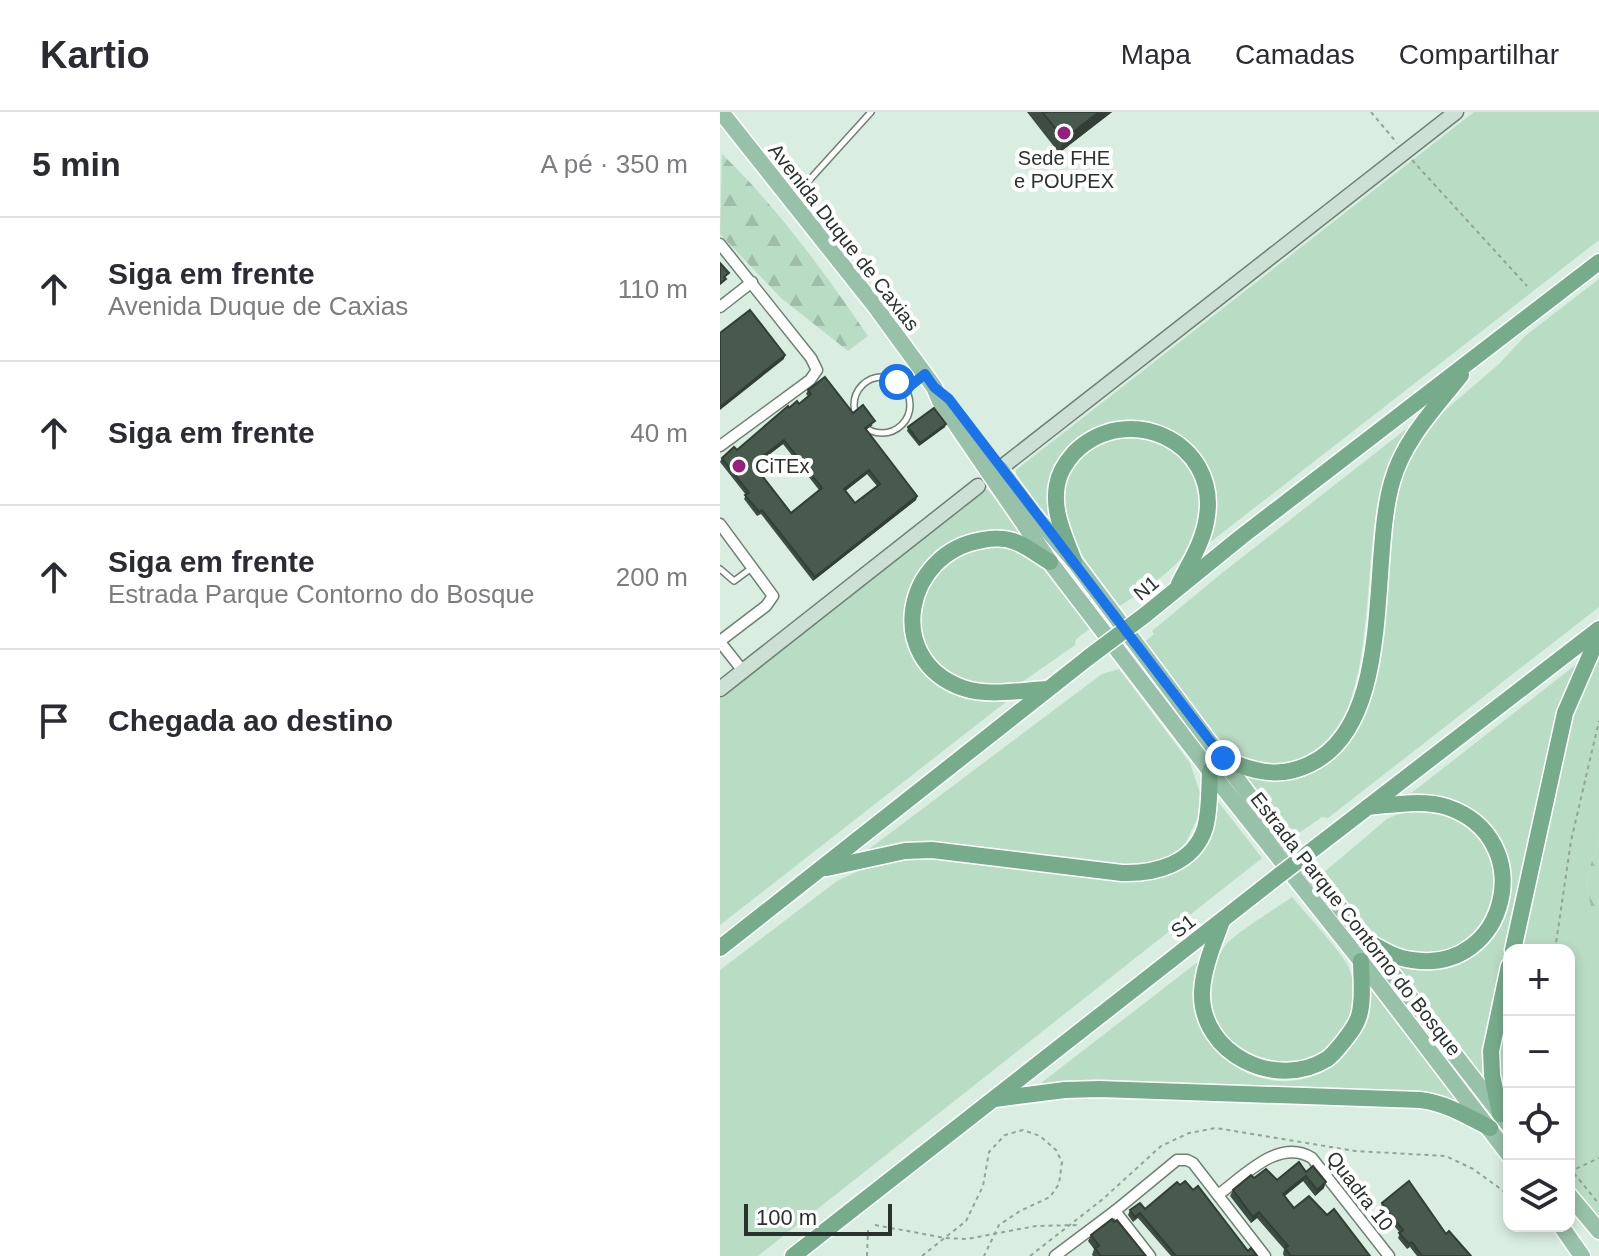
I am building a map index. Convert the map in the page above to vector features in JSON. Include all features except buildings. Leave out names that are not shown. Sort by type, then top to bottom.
[{"type":"highway","name":"N1","points":[[720,948],[1177,588],[1599,262]]},
{"type":"highway","points":[[1223,758],[1246,769],[1287,772],[1302,768],[1329,753],[1348,731],[1371,659],[1385,515],[1392,481],[1411,440],[1476,355]]},
{"type":"highway","points":[[1074,561],[1057,510],[1060,472],[1079,449],[1103,432],[1147,430],[1185,449],[1194,460],[1207,490],[1208,515],[1202,538],[1177,588]]},
{"type":"highway","points":[[1048,689],[979,692],[943,679],[924,659],[917,646],[912,614],[917,590],[929,570],[946,553],[959,546],[989,538],[1013,540],[1050,562]]},
{"type":"highway","points":[[1514,944],[1565,713],[1599,632]]},
{"type":"highway","name":"S1","points":[[793,1256],[1268,884],[1599,632]]},
{"type":"highway","points":[[820,870],[905,851],[932,850],[1109,872],[1152,872],[1177,862],[1199,842],[1207,817],[1210,771]]},
{"type":"highway","points":[[1367,941],[1392,955],[1412,960],[1438,961],[1461,953],[1483,936],[1495,918],[1502,897],[1504,876],[1492,841],[1477,823],[1460,812],[1444,805],[1424,803],[1368,807]]},
{"type":"highway","points":[[1222,921],[1205,972],[1202,993],[1205,1013],[1211,1030],[1226,1048],[1262,1070],[1294,1071],[1330,1058],[1353,1030],[1360,1014],[1361,961]]},
{"type":"highway","points":[[1503,994],[1491,1051],[1492,1075],[1503,1115]]},
{"type":"highway","points":[[993,1100],[1065,1090],[1099,1089],[1420,1100],[1436,1102],[1490,1128]]},
{"type":"main road","name":"Avenida Duque de Caxias","points":[[721,112],[930,381],[949,399],[998,474]]},
{"type":"main road","points":[[720,689],[1456,112]]},
{"type":"main road","name":"Avenida Duque de Caxias","points":[[930,381],[940,401],[998,474]]},
{"type":"main road","name":"Estrada Parque Contorno do Bosque","points":[[998,474],[1074,561],[1255,803],[1367,941],[1503,1118]]},
{"type":"main road","name":"Estrada Parque Contorno do Bosque","points":[[998,474],[1050,562],[1503,1146]]},
{"type":"main road","points":[[1575,1202],[1599,1231]]},
{"type":"main road","points":[[1565,1232],[1582,1256]]},
{"type":"street","points":[[720,244],[815,363],[817,370],[810,380],[720,446]]},
{"type":"street","points":[[720,307],[752,282]]},
{"type":"street","points":[[720,524],[771,589],[773,596],[720,642],[743,671]]},
{"type":"street","name":"Quadra 10","points":[[1218,1195],[1273,1156],[1288,1151],[1301,1153],[1312,1158],[1389,1256]]},
{"type":"street","points":[[1061,1254],[1182,1159],[1193,1163],[1265,1256]]},
{"type":"street","points":[[1115,1211],[1150,1256]]},
{"type":"lane","points":[[791,201],[871,112]]},
{"type":"lane","points":[[875,378],[887,378],[905,390],[910,400],[910,410],[898,428],[878,433],[860,423],[854,402],[865,384],[875,378]]},
{"type":"lane","points":[[905,390],[930,381]]},
{"type":"lane","points":[[720,569],[734,581],[753,566]]},
{"type":"path","points":[[1371,112],[1527,286]]},
{"type":"path","points":[[1556,944],[1571,841],[1599,721]]},
{"type":"path","points":[[922,1256],[966,1221],[983,1186],[989,1152],[1005,1135],[1023,1130],[1040,1136],[1056,1150],[1062,1162],[1059,1184],[1050,1197],[999,1225],[984,1256]]},
{"type":"path","points":[[1575,1170],[1599,1158]]},
{"type":"path","points":[[1575,1177],[1599,1204]]},
{"type":"path","points":[[875,1225],[967,1239],[1036,1226],[1095,1226]]},
{"type":"path","points":[[867,1256],[868,1230]]},
{"type":"green space","points":[[1474,112],[1599,112],[1599,240],[1204,547],[1214,515],[1177,439],[1106,428],[1050,485],[1052,526],[1017,480],[1016,470]]},
{"type":"green space","points":[[722,154],[781,218],[868,336],[848,351],[781,298],[720,234]]},
{"type":"green space","points":[[1599,279],[1599,607],[1328,818],[1322,817],[1289,840],[1242,773],[1280,777],[1352,726],[1388,507],[1403,460],[1435,419],[1499,364],[1525,336]]},
{"type":"green space","points":[[1419,419],[1393,459],[1381,493],[1374,531],[1366,623],[1356,684],[1347,710],[1331,737],[1302,757],[1267,765],[1238,757],[1218,741],[1142,644],[1154,634],[1152,631],[1222,573]]},
{"type":"green space","points":[[1133,436],[1175,452],[1185,460],[1199,483],[1201,514],[1197,538],[1191,548],[1150,585],[1118,607],[1073,543],[1065,526],[1062,508],[1064,489],[1071,471],[1083,456],[1106,442]]},
{"type":"green space","points":[[987,489],[1034,547],[995,532],[959,539],[943,548],[925,566],[909,596],[925,670],[943,687],[964,696],[1011,698],[720,925],[720,698]]},
{"type":"green space","points":[[1001,545],[1020,548],[1046,569],[1091,628],[1076,639],[1075,645],[1018,685],[982,688],[959,684],[927,653],[918,624],[919,603],[934,575],[967,549]]},
{"type":"green space","points":[[1599,655],[1599,838],[1586,880],[1594,923],[1599,925],[1599,1223],[1575,1193],[1575,944],[1519,944],[1572,704]]},
{"type":"green space","points":[[1578,663],[1562,702],[1508,944],[1503,944],[1503,968],[1489,1031],[1490,1092],[1386,957],[1443,963],[1500,915],[1492,833],[1405,798]]},
{"type":"green space","points":[[1119,669],[1190,763],[1200,793],[1199,815],[1185,844],[1172,856],[1143,867],[923,845],[857,858],[1102,674]]},
{"type":"green space","points":[[1209,790],[1262,858],[758,1256],[720,1256],[720,970],[837,881],[880,861],[918,855],[1146,880],[1198,855]]},
{"type":"green space","points":[[1424,811],[1464,824],[1487,848],[1495,877],[1489,908],[1472,934],[1445,951],[1412,953],[1367,930],[1323,873],[1387,819],[1403,812]]},
{"type":"green space","points":[[1599,838],[1599,925],[1594,924],[1586,880]]},
{"type":"green space","points":[[1292,897],[1345,961],[1352,976],[1354,1001],[1347,1025],[1326,1050],[1304,1061],[1280,1063],[1260,1059],[1228,1038],[1212,1004],[1211,985],[1224,947]]},
{"type":"green space","points":[[1199,961],[1195,995],[1201,1025],[1217,1050],[1239,1068],[1266,1079],[1294,1081],[1323,1071],[1348,1050],[1361,1031],[1368,1015],[1371,988],[1465,1107],[1434,1095],[1032,1090]]},
{"type":"green space","points":[[1503,1020],[1503,1094],[1498,1066]]},
{"type":"place","name":"Sede FHE e POUPEX","points":[[1064,133]]},
{"type":"place","name":"CiTEx","points":[[739,466]]},
{"type":"route","points":[[897,382],[905,390],[925,374],[934,387],[949,399],[1223,758]]}]
